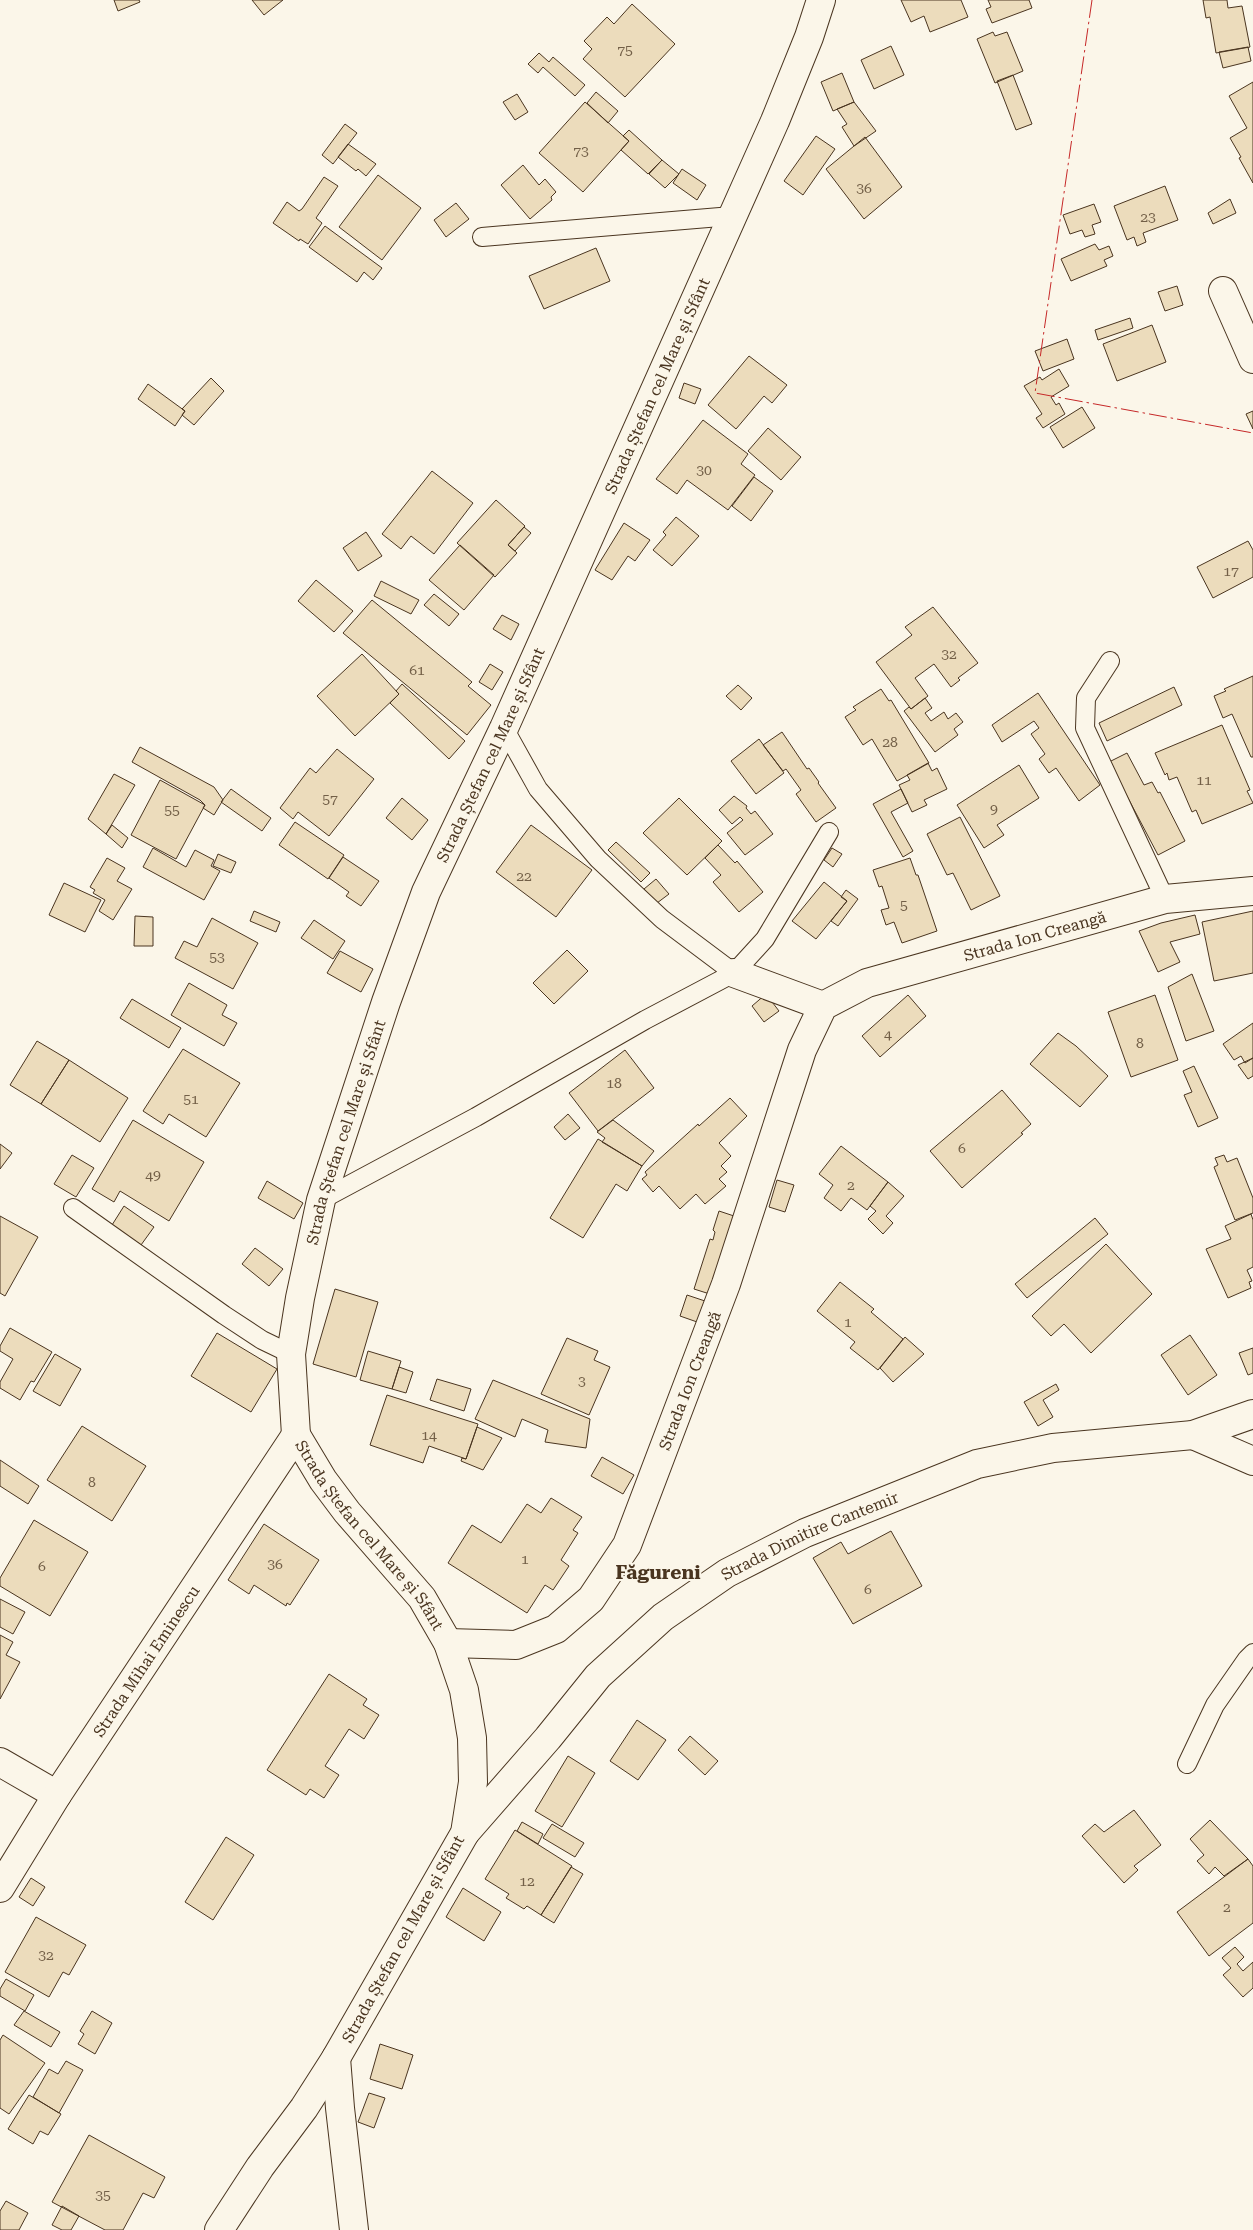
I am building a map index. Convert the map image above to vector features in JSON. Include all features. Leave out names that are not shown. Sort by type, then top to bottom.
[{"type":"street","name":"Strada Ștefan cel Mare și Sfânt","points":[[219,2230],[260,2167],[304,2108],[336,2058],[465,1833],[473,1782],[472,1738],[464,1690],[448,1643],[422,1598],[347,1512],[323,1480],[296,1435],[291,1354],[300,1298],[321,1200],[386,1002],[426,892],[504,728],[776,121],[809,37],[821,0]]},
{"type":"street","points":[[1223,291],[1253,360]]},
{"type":"street","name":"Strada Ion Creangă","points":[[448,1643],[516,1645],[556,1629],[591,1600],[627,1545],[726,1284],[802,1050],[823,1006],[867,983],[1165,899],[1253,891]]},
{"type":"street","points":[[734,972],[823,1006]]},
{"type":"street","name":"Strada Dimitire Cantemir","points":[[465,1833],[548,1738],[598,1676],[663,1617],[727,1573],[804,1533],[976,1464],[1053,1448],[1193,1435],[1253,1414]]},
{"type":"street","name":"Strada Mihai Eminescu","points":[[0,1888],[57,1795],[296,1435]]},
{"type":"street","points":[[1193,1435],[1253,1461]]},
{"type":"street","points":[[0,1762],[57,1795]]},
{"type":"street","points":[[336,2058],[354,2230]]},
{"type":"lane","points":[[482,237],[732,216]]},
{"type":"lane","points":[[1110,661],[1086,698],[1085,728],[1165,899]]},
{"type":"lane","points":[[504,728],[538,789],[598,859],[662,919],[734,972]]},
{"type":"lane","points":[[321,1200],[476,1117],[645,1020],[734,972],[766,939],[829,832]]},
{"type":"lane","points":[[73,1208],[224,1315],[262,1340],[291,1354]]},
{"type":"lane","points":[[1187,1764],[1215,1704],[1253,1653]]},
{"type":"building","points":[[114,0],[139,0],[140,2],[118,11]]},
{"type":"building","points":[[252,0],[283,0],[264,15]]},
{"type":"building","points":[[901,0],[961,0],[968,17],[930,32],[924,16],[911,22]]},
{"type":"building","points":[[988,0],[1029,0],[1032,8],[992,23],[986,9],[991,7]]},
{"type":"building","points":[[1203,0],[1227,0],[1228,8],[1242,6],[1250,47],[1216,53],[1210,17],[1206,18]]},
{"type":"building","points":[[632,4],[675,44],[625,97],[583,59],[592,49],[584,41],[607,17],[614,24]]},
{"type":"building","points":[[993,32],[995,36],[1007,32],[1023,71],[995,83],[977,39]]},
{"type":"building","points":[[891,46],[904,75],[874,89],[861,60]]},
{"type":"building","points":[[1248,47],[1251,61],[1223,68],[1219,52]]},
{"type":"building","points":[[539,53],[549,62],[553,57],[585,85],[575,96],[543,67],[538,73],[528,64]]},
{"type":"building","points":[[842,73],[854,102],[833,111],[821,82]]},
{"type":"building","points":[[1013,75],[1032,124],[1016,130],[997,81]]},
{"type":"building","points":[[1253,82],[1253,183],[1230,138],[1247,128],[1229,96]]},
{"type":"building","points":[[596,92],[618,111],[608,123],[587,103]]},
{"type":"building","points":[[517,94],[528,112],[515,120],[503,102]]},
{"type":"building","points":[[585,102],[629,141],[583,192],[539,153]]},
{"type":"building","points":[[854,102],[876,131],[854,146],[842,127],[847,124],[837,109]]},
{"type":"building","points":[[345,124],[357,133],[333,164],[322,155]]},
{"type":"building","points":[[629,130],[662,160],[648,174],[621,150],[629,141],[623,136]]},
{"type":"building","points":[[816,136],[835,149],[803,195],[784,181]]},
{"type":"building","points":[[865,137],[902,187],[864,219],[826,169]]},
{"type":"building","points":[[348,144],[376,164],[366,176],[338,157]]},
{"type":"building","points":[[662,160],[679,174],[665,188],[649,174]]},
{"type":"building","points":[[523,165],[539,185],[545,179],[556,192],[551,197],[552,200],[530,219],[501,185]]},
{"type":"building","points":[[682,169],[706,185],[697,200],[673,183]]},
{"type":"building","points":[[378,175],[421,208],[382,260],[339,227]]},
{"type":"building","points":[[324,177],[338,186],[316,218],[322,223],[308,244],[300,239],[299,241],[273,223],[287,202],[299,211],[302,209]]},
{"type":"building","points":[[1165,186],[1178,220],[1143,233],[1146,242],[1137,246],[1134,237],[1127,240],[1114,206]]},
{"type":"building","points":[[1230,199],[1236,213],[1213,224],[1208,213]]},
{"type":"building","points":[[456,203],[469,219],[446,237],[434,220]]},
{"type":"building","points":[[1094,204],[1101,222],[1092,225],[1095,234],[1085,237],[1082,230],[1070,234],[1063,215]]},
{"type":"building","points":[[325,226],[382,268],[373,280],[364,272],[357,282],[309,247]]},
{"type":"building","points":[[1095,244],[1099,250],[1109,246],[1113,256],[1104,260],[1107,266],[1071,281],[1061,259]]},
{"type":"building","points":[[596,248],[610,281],[544,309],[529,276]]},
{"type":"building","points":[[1177,286],[1183,305],[1165,311],[1158,292]]},
{"type":"building","points":[[1130,318],[1133,328],[1098,340],[1095,330]]},
{"type":"building","points":[[1152,325],[1166,362],[1117,381],[1103,344]]},
{"type":"building","points":[[1067,339],[1074,359],[1043,371],[1035,351]]},
{"type":"building","points":[[749,356],[787,385],[772,403],[764,396],[736,429],[708,405]]},
{"type":"building","points":[[1059,369],[1069,386],[1051,397],[1056,405],[1059,403],[1065,414],[1043,428],[1036,418],[1042,414],[1024,386],[1040,377],[1042,380]]},
{"type":"building","points":[[211,378],[224,391],[194,425],[182,415],[185,411],[182,409]]},
{"type":"building","points":[[684,383],[701,389],[695,404],[679,398]]},
{"type":"building","points":[[148,384],[185,411],[175,426],[138,399]]},
{"type":"building","points":[[1082,407],[1095,428],[1063,448],[1050,427]]},
{"type":"building","points":[[1253,411],[1253,429],[1246,414]]},
{"type":"building","points":[[703,420],[748,454],[741,464],[755,475],[728,510],[687,480],[677,494],[656,479]]},
{"type":"building","points":[[768,428],[801,457],[781,480],[748,451]]},
{"type":"building","points":[[432,471],[473,503],[434,554],[411,536],[401,549],[382,534]]},
{"type":"building","points":[[754,477],[773,491],[751,521],[732,506]]},
{"type":"building","points":[[496,500],[525,526],[508,545],[517,553],[495,577],[457,543]]},
{"type":"building","points":[[676,517],[699,536],[672,566],[653,550],[666,535],[663,532]]},
{"type":"building","points":[[624,523],[650,540],[635,561],[628,556],[612,580],[595,570]]},
{"type":"building","points":[[524,527],[531,533],[515,551],[508,545]]},
{"type":"building","points":[[366,532],[382,556],[358,571],[343,548]]},
{"type":"building","points":[[1248,541],[1253,550],[1253,577],[1213,598],[1197,567]]},
{"type":"building","points":[[460,545],[494,575],[464,610],[429,580]]},
{"type":"building","points":[[316,580],[353,611],[334,632],[298,601]]},
{"type":"building","points":[[381,581],[419,600],[411,614],[374,596]]},
{"type":"building","points":[[434,594],[459,614],[449,626],[424,605]]},
{"type":"building","points":[[372,600],[472,682],[468,686],[491,705],[467,735],[343,633]]},
{"type":"building","points":[[933,607],[978,663],[958,678],[960,680],[951,687],[934,664],[915,678],[928,696],[911,709],[876,662],[912,635],[905,627]]},
{"type":"building","points":[[502,615],[519,624],[511,640],[493,629]]},
{"type":"building","points":[[362,654],[399,694],[355,736],[317,696]]},
{"type":"building","points":[[490,664],[503,672],[492,690],[479,682]]},
{"type":"building","points":[[1253,676],[1253,757],[1251,757],[1232,714],[1223,718],[1214,696],[1226,691],[1224,689]]},
{"type":"building","points":[[402,684],[465,741],[449,759],[390,703],[399,694],[396,691]]},
{"type":"building","points":[[738,685],[752,698],[741,710],[726,696]]},
{"type":"building","points":[[1174,687],[1182,705],[1107,741],[1099,723]]},
{"type":"building","points":[[881,689],[889,701],[891,700],[929,763],[897,781],[872,739],[863,745],[845,717],[856,710],[853,707]]},
{"type":"building","points":[[1038,693],[1100,785],[1079,801],[1056,768],[1049,773],[1039,759],[1045,754],[1031,734],[1039,728],[1034,721],[1002,742],[992,725]]},
{"type":"building","points":[[925,698],[932,708],[925,713],[931,721],[944,712],[948,719],[956,713],[963,722],[954,729],[958,735],[935,752],[904,711],[909,707],[911,709]]},
{"type":"building","points":[[1222,725],[1250,790],[1247,791],[1253,803],[1202,824],[1196,810],[1192,812],[1177,777],[1169,780],[1155,753]]},
{"type":"building","points":[[782,732],[836,808],[816,822],[796,794],[801,790],[786,769],[783,771],[763,745]]},
{"type":"building","points":[[759,739],[784,773],[756,794],[731,761]]},
{"type":"building","points":[[140,747],[214,787],[223,800],[214,815],[203,808],[205,805],[200,800],[132,762]]},
{"type":"building","points":[[337,749],[374,779],[329,836],[298,812],[293,819],[280,808],[310,768],[316,773]]},
{"type":"building","points":[[1127,753],[1144,785],[1152,782],[1158,793],[1160,792],[1185,841],[1158,855],[1109,762]]},
{"type":"building","points":[[928,763],[932,771],[937,768],[947,789],[924,800],[927,805],[912,812],[899,785],[910,780],[907,775]]},
{"type":"building","points":[[1019,765],[1039,798],[997,825],[1004,835],[984,848],[957,805]]},
{"type":"building","points":[[114,774],[135,785],[106,834],[88,819]]},
{"type":"building","points":[[160,780],[205,805],[176,859],[131,835]]},
{"type":"building","points":[[231,789],[271,818],[262,831],[221,802]]},
{"type":"building","points":[[901,789],[908,803],[891,812],[913,851],[903,857],[873,804]]},
{"type":"building","points":[[734,796],[747,806],[746,808],[751,814],[755,811],[773,834],[745,855],[727,833],[743,820],[740,817],[732,824],[719,810]]},
{"type":"building","points":[[402,798],[428,820],[412,840],[386,818]]},
{"type":"building","points":[[679,798],[722,841],[687,875],[643,833]]},
{"type":"building","points":[[960,817],[1000,896],[971,910],[953,873],[947,875],[927,834]]},
{"type":"building","points":[[295,822],[344,855],[328,879],[279,845]]},
{"type":"building","points":[[112,825],[128,838],[122,848],[106,834]]},
{"type":"building","points":[[531,825],[592,870],[556,917],[496,872]]},
{"type":"building","points":[[616,842],[650,873],[641,882],[608,850]]},
{"type":"building","points":[[718,845],[735,863],[737,861],[763,892],[739,912],[713,882],[721,875],[705,858]]},
{"type":"building","points":[[153,848],[186,867],[195,850],[214,860],[211,866],[220,871],[204,900],[143,867]]},
{"type":"building","points":[[832,848],[842,854],[833,867],[824,860]]},
{"type":"building","points":[[218,854],[236,862],[231,873],[213,866]]},
{"type":"building","points":[[343,857],[379,881],[361,906],[346,896],[349,892],[329,878]]},
{"type":"building","points":[[107,858],[125,868],[117,881],[132,889],[113,920],[99,911],[105,900],[93,893],[95,890],[90,887]]},
{"type":"building","points":[[910,858],[916,875],[918,875],[937,931],[902,943],[894,922],[886,925],[881,910],[889,908],[882,886],[879,887],[873,870]]},
{"type":"building","points":[[656,879],[669,894],[657,903],[644,889]]},
{"type":"building","points":[[824,882],[847,901],[816,939],[792,921]]},
{"type":"building","points":[[64,883],[101,900],[85,932],[49,915]]},
{"type":"building","points":[[846,890],[858,899],[838,926],[831,921],[847,901],[841,897]]},
{"type":"building","points":[[254,911],[280,922],[276,932],[250,921]]},
{"type":"building","points":[[1253,911],[1253,973],[1214,981],[1202,922]]},
{"type":"building","points":[[1195,915],[1200,934],[1170,942],[1180,962],[1158,972],[1139,931],[1161,923]]},
{"type":"building","points":[[135,916],[153,917],[153,946],[134,946]]},
{"type":"building","points":[[212,918],[258,943],[233,989],[175,958],[184,941],[197,947]]},
{"type":"building","points":[[314,920],[345,941],[333,959],[301,938]]},
{"type":"building","points":[[567,950],[588,971],[554,1004],[533,983]]},
{"type":"building","points":[[340,951],[373,969],[361,992],[327,973]]},
{"type":"building","points":[[1192,974],[1214,1031],[1186,1041],[1168,987]]},
{"type":"building","points":[[189,983],[227,1005],[222,1015],[237,1023],[224,1046],[171,1015]]},
{"type":"building","points":[[766,994],[779,1011],[764,1022],[752,1006]]},
{"type":"building","points":[[908,995],[926,1016],[880,1057],[862,1036]]},
{"type":"building","points":[[1155,995],[1178,1060],[1131,1077],[1108,1012]]},
{"type":"building","points":[[132,999],[181,1028],[169,1048],[120,1018]]},
{"type":"building","points":[[1253,1023],[1253,1058],[1245,1063],[1241,1056],[1234,1060],[1223,1044]]},
{"type":"building","points":[[1058,1033],[1076,1046],[1108,1076],[1080,1107],[1030,1064]]},
{"type":"building","points":[[37,1041],[69,1060],[41,1104],[10,1085]]},
{"type":"building","points":[[183,1049],[240,1083],[206,1137],[169,1114],[163,1124],[143,1111]]},
{"type":"building","points":[[625,1050],[654,1088],[598,1131],[569,1093]]},
{"type":"building","points":[[1253,1058],[1253,1076],[1248,1079],[1238,1065]]},
{"type":"building","points":[[69,1060],[128,1098],[100,1142],[41,1104]]},
{"type":"building","points":[[1194,1066],[1218,1118],[1198,1127],[1184,1095],[1192,1092],[1183,1071]]},
{"type":"building","points":[[1002,1090],[1031,1124],[1021,1133],[1023,1134],[962,1188],[930,1151]]},
{"type":"building","points":[[730,1098],[747,1116],[719,1143],[731,1156],[721,1166],[727,1172],[719,1179],[726,1186],[705,1204],[696,1194],[680,1209],[659,1186],[653,1192],[642,1179],[647,1175],[645,1172]]},
{"type":"building","points":[[568,1114],[580,1128],[565,1140],[554,1127]]},
{"type":"building","points":[[133,1120],[204,1162],[169,1221],[120,1191],[114,1202],[92,1189]]},
{"type":"building","points":[[613,1120],[654,1151],[642,1166],[602,1142],[605,1138],[597,1132]]},
{"type":"building","points":[[598,1139],[642,1166],[627,1191],[616,1184],[583,1238],[550,1218]]},
{"type":"building","points":[[0,1144],[12,1153],[0,1169]]},
{"type":"building","points":[[841,1146],[888,1182],[867,1210],[851,1198],[841,1211],[824,1198],[833,1185],[819,1174]]},
{"type":"building","points":[[72,1155],[94,1168],[76,1197],[54,1184]]},
{"type":"building","points":[[1224,1155],[1227,1162],[1237,1158],[1253,1198],[1253,1213],[1235,1220],[1214,1167],[1218,1165],[1215,1158]]},
{"type":"building","points":[[777,1180],[794,1185],[785,1212],[769,1207]]},
{"type":"building","points":[[267,1181],[303,1203],[294,1219],[258,1198]]},
{"type":"building","points":[[888,1182],[904,1196],[886,1216],[893,1223],[883,1234],[868,1219],[876,1211],[870,1206]]},
{"type":"building","points":[[124,1206],[154,1227],[141,1245],[112,1225]]},
{"type":"building","points":[[719,1211],[737,1217],[713,1295],[694,1289],[710,1239],[713,1240],[715,1232],[713,1230]]},
{"type":"building","points":[[1251,1214],[1253,1220],[1253,1267],[1247,1270],[1252,1281],[1249,1282],[1251,1288],[1228,1298],[1206,1249],[1231,1239],[1225,1226]]},
{"type":"building","points":[[0,1216],[38,1237],[5,1296],[0,1293]]},
{"type":"building","points":[[1095,1218],[1108,1234],[1027,1298],[1015,1284]]},
{"type":"building","points":[[1106,1244],[1152,1294],[1091,1353],[1064,1324],[1051,1336],[1032,1316]]},
{"type":"building","points":[[255,1248],[283,1269],[269,1286],[242,1264]]},
{"type":"building","points":[[840,1282],[874,1309],[871,1312],[903,1339],[878,1370],[850,1348],[855,1342],[817,1311]]},
{"type":"building","points":[[335,1289],[378,1302],[356,1377],[313,1364]]},
{"type":"building","points":[[687,1295],[708,1302],[700,1323],[680,1316]]},
{"type":"building","points":[[10,1328],[52,1352],[34,1382],[31,1381],[20,1400],[0,1388],[0,1382],[13,1359],[0,1351],[0,1346]]},
{"type":"building","points":[[217,1333],[277,1369],[251,1412],[191,1376]]},
{"type":"building","points":[[1190,1335],[1217,1375],[1188,1395],[1161,1355]]},
{"type":"building","points":[[905,1337],[924,1354],[893,1382],[880,1368]]},
{"type":"building","points":[[567,1338],[598,1351],[594,1360],[610,1367],[589,1415],[541,1394]]},
{"type":"building","points":[[1253,1348],[1253,1373],[1248,1375],[1239,1353]]},
{"type":"building","points":[[368,1351],[401,1361],[392,1389],[360,1380]]},
{"type":"building","points":[[55,1354],[81,1369],[60,1406],[33,1391]]},
{"type":"building","points":[[399,1367],[413,1372],[406,1393],[392,1389]]},
{"type":"building","points":[[437,1379],[471,1389],[464,1411],[430,1400]]},
{"type":"building","points":[[493,1380],[590,1419],[586,1448],[545,1442],[548,1430],[522,1419],[515,1437],[475,1419]]},
{"type":"building","points":[[1056,1384],[1059,1390],[1043,1400],[1053,1417],[1038,1426],[1024,1402]]},
{"type":"building","points":[[387,1395],[478,1424],[466,1459],[429,1446],[423,1463],[370,1445]]},
{"type":"building","points":[[82,1426],[146,1466],[112,1521],[47,1480]]},
{"type":"building","points":[[477,1427],[502,1438],[483,1470],[461,1461],[462,1458],[466,1459]]},
{"type":"building","points":[[602,1457],[634,1475],[623,1494],[591,1476]]},
{"type":"building","points":[[0,1460],[39,1486],[28,1504],[0,1486]]},
{"type":"building","points":[[551,1498],[582,1517],[573,1530],[578,1533],[561,1560],[569,1566],[553,1590],[545,1585],[527,1613],[448,1563],[472,1525],[501,1543],[527,1504],[541,1513]]},
{"type":"building","points":[[34,1520],[88,1552],[50,1616],[0,1586],[0,1578]]},
{"type":"building","points":[[264,1524],[319,1560],[290,1605],[287,1603],[286,1606],[254,1585],[249,1594],[228,1580]]},
{"type":"building","points":[[891,1531],[922,1586],[853,1624],[813,1558],[841,1542],[848,1554]]},
{"type":"building","points":[[0,1599],[25,1612],[13,1634],[0,1627]]},
{"type":"building","points":[[0,1635],[13,1642],[6,1655],[20,1662],[0,1699]]},
{"type":"building","points":[[329,1674],[367,1699],[363,1705],[379,1715],[364,1739],[349,1729],[325,1766],[339,1775],[324,1798],[310,1789],[306,1795],[267,1770]]},
{"type":"building","points":[[637,1720],[666,1740],[638,1780],[610,1761]]},
{"type":"building","points":[[690,1736],[718,1761],[705,1775],[678,1750]]},
{"type":"building","points":[[568,1756],[595,1773],[562,1827],[535,1811]]},
{"type":"building","points":[[1134,1810],[1161,1845],[1134,1866],[1138,1870],[1124,1883],[1082,1836],[1095,1824],[1104,1832]]},
{"type":"building","points":[[1210,1820],[1248,1859],[1224,1876],[1215,1867],[1209,1874],[1197,1861],[1204,1855],[1190,1839]]},
{"type":"building","points":[[522,1822],[543,1834],[538,1844],[517,1831]]},
{"type":"building","points":[[552,1824],[584,1843],[575,1857],[543,1838]]},
{"type":"building","points":[[515,1830],[572,1866],[541,1915],[527,1906],[524,1909],[506,1898],[509,1894],[485,1879]]},
{"type":"building","points":[[226,1837],[254,1855],[213,1920],[185,1902]]},
{"type":"building","points":[[1248,1859],[1253,1866],[1253,1923],[1209,1956],[1177,1912]]},
{"type":"building","points":[[571,1867],[583,1874],[554,1923],[541,1915]]},
{"type":"building","points":[[31,1878],[45,1887],[33,1906],[19,1897]]},
{"type":"building","points":[[463,1888],[501,1912],[484,1941],[446,1917]]},
{"type":"building","points":[[36,1917],[86,1945],[69,1975],[63,1972],[49,1997],[5,1972]]},
{"type":"building","points":[[1235,1947],[1244,1957],[1237,1964],[1243,1971],[1253,1962],[1253,1988],[1243,1997],[1223,1975],[1231,1968],[1222,1958]]},
{"type":"building","points":[[6,1979],[34,1995],[25,2011],[0,1996],[0,1989]]},
{"type":"building","points":[[24,2011],[60,2032],[51,2047],[14,2025]]},
{"type":"building","points":[[92,2011],[112,2023],[95,2054],[78,2044],[84,2034],[80,2031]]},
{"type":"building","points":[[3,2035],[45,2063],[9,2114],[0,2108],[0,2040]]},
{"type":"building","points":[[380,2044],[413,2055],[402,2089],[370,2079]]},
{"type":"building","points":[[66,2061],[83,2070],[59,2113],[33,2097],[49,2069],[58,2074]]},
{"type":"building","points":[[369,2093],[385,2098],[374,2128],[358,2122]]},
{"type":"building","points":[[29,2095],[61,2114],[48,2135],[40,2131],[33,2144],[8,2129]]},
{"type":"building","points":[[89,2135],[165,2177],[154,2198],[143,2193],[123,2230],[105,2230],[52,2202]]},
{"type":"building","points":[[6,2201],[28,2213],[19,2230],[0,2230],[0,2211]]},
{"type":"building","points":[[62,2206],[79,2216],[71,2230],[62,2230],[52,2225]]},
{"type":"power","points":[[1092,0],[1035,393],[1253,433]]},
{"type":"district","name":"Făgureni","points":[[658,1572]]}]
